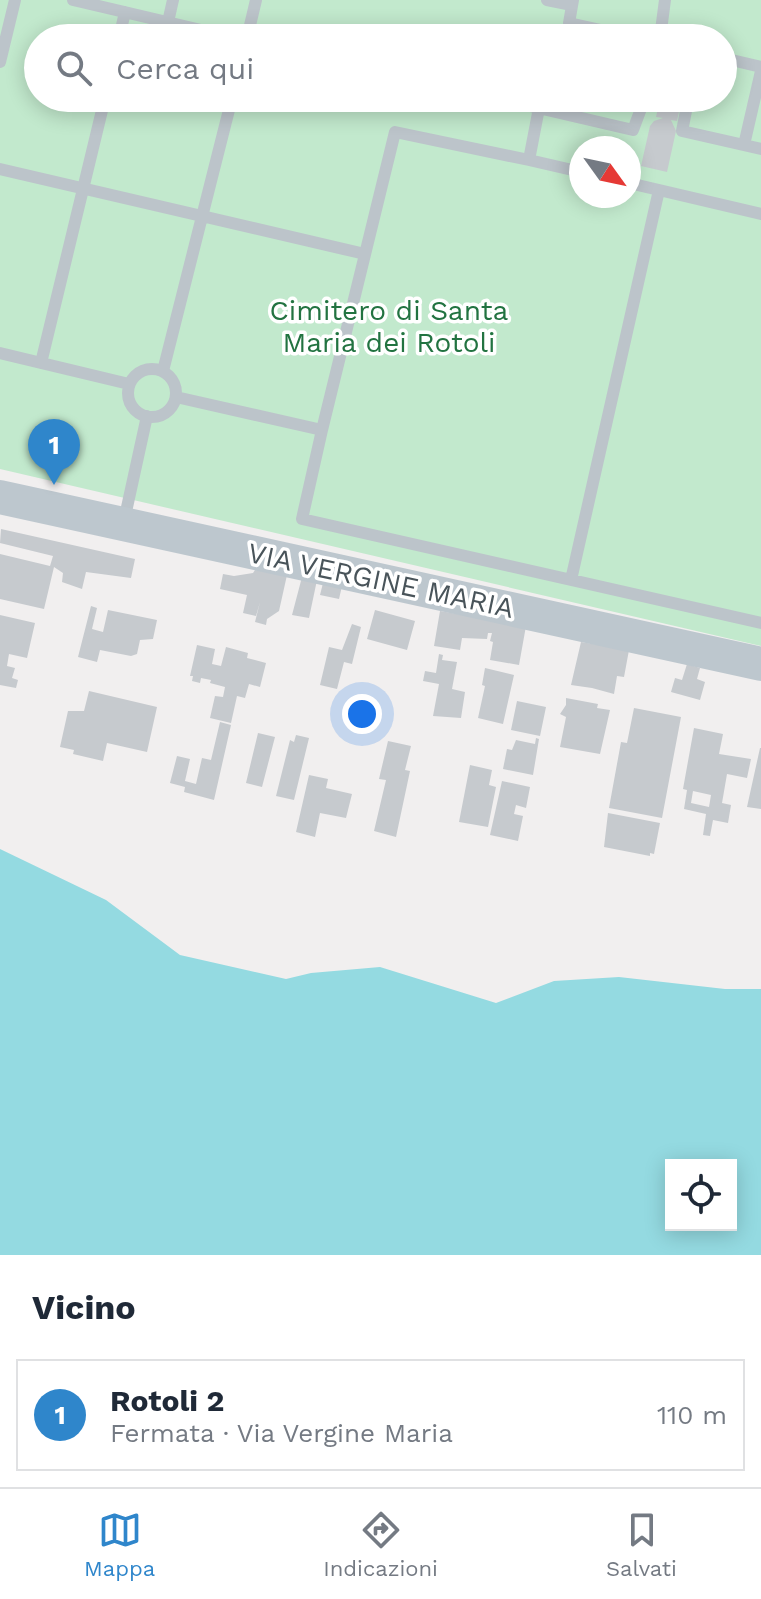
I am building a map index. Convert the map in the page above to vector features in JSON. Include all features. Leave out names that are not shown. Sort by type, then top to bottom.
[{"type":"main road","name":"VIA VERGINE MARIA","points":[[0,497],[761,664]]},
{"type":"lane","points":[[0,62],[15,0]]},
{"type":"lane","points":[[73,0],[99,3],[176,24]]},
{"type":"lane","points":[[168,22],[173,0]]},
{"type":"lane","points":[[250,24],[256,0]]},
{"type":"lane","points":[[547,0],[573,3],[569,23],[574,24]]},
{"type":"lane","points":[[662,24],[665,0]]},
{"type":"lane","points":[[122,24],[125,12]]},
{"type":"lane","points":[[737,62],[761,69],[744,145]]},
{"type":"lane","points":[[41,363],[102,112]]},
{"type":"lane","points":[[163,371],[229,112]]},
{"type":"lane","points":[[529,160],[538,112]]},
{"type":"lane","points":[[556,112],[633,130],[640,112]]},
{"type":"lane","points":[[686,112],[682,131],[761,149]]},
{"type":"lane","points":[[569,169],[395,132],[302,519],[761,623]]},
{"type":"lane","points":[[0,169],[365,254]]},
{"type":"lane","points":[[641,186],[761,214]]},
{"type":"lane","points":[[571,580],[659,190]]},
{"type":"lane","points":[[0,353],[129,384]]},
{"type":"lane","points":[[148,369],[163,371],[174,382],[176,397],[162,414],[147,416],[139,413],[129,401],[129,384],[133,377],[148,369]]},
{"type":"lane","points":[[176,397],[322,430]]},
{"type":"lane","points":[[123,524],[147,416]]},
{"type":"green space","name":"Cimitero di Santa Maria dei Rotoli","points":[[0,0],[761,0],[761,646],[0,469]]},
{"type":"water","points":[[0,849],[106,900],[180,955],[286,979],[311,973],[380,967],[496,1003],[554,981],[619,977],[725,989],[761,989],[761,1255],[0,1255]]},
{"type":"building","points":[[657,112],[679,112],[677,121],[671,120],[676,131],[667,172],[641,166],[650,126],[663,118],[656,117]]},
{"type":"building","points":[[1,529],[135,559],[131,578],[86,572],[82,589],[62,582],[63,573],[54,567],[44,609],[0,599],[0,554],[50,566],[53,556],[0,543]]},
{"type":"building","points":[[255,570],[287,575],[279,611],[267,619],[266,625],[255,622],[260,602],[256,616],[243,613],[247,595],[220,589],[223,574],[234,576]]},
{"type":"building","points":[[302,577],[317,580],[309,618],[292,615]]},
{"type":"building","points":[[323,583],[342,586],[339,599],[320,595]]},
{"type":"building","points":[[91,606],[97,608],[92,629],[103,632],[108,610],[157,620],[153,639],[140,640],[137,654],[131,656],[100,650],[97,662],[78,657]]},
{"type":"building","points":[[375,610],[415,621],[407,650],[367,639]]},
{"type":"building","points":[[440,611],[526,626],[519,665],[490,660],[492,633],[488,633],[487,639],[462,638],[460,650],[434,646]]},
{"type":"building","points":[[0,615],[35,623],[27,658],[9,654],[7,666],[15,668],[12,678],[18,680],[16,688],[0,685]]},
{"type":"building","points":[[352,624],[361,627],[352,664],[344,662],[337,689],[320,685],[329,647],[342,650]]},
{"type":"building","points":[[581,642],[629,650],[624,677],[617,676],[614,694],[571,685]]},
{"type":"building","points":[[197,645],[215,649],[212,664],[221,666],[226,647],[248,653],[247,658],[266,663],[260,687],[249,684],[245,698],[237,696],[231,723],[210,718],[215,696],[223,697],[225,687],[201,678],[200,683],[192,681],[193,676],[190,676]]},
{"type":"building","points":[[439,654],[443,655],[442,660],[457,662],[452,689],[465,692],[461,718],[433,716],[439,684],[423,681],[425,671],[436,673]]},
{"type":"building","points":[[687,664],[700,668],[697,679],[705,682],[700,700],[671,692],[675,678],[682,680]]},
{"type":"building","points":[[485,668],[514,675],[503,724],[478,718],[485,686],[482,685]]},
{"type":"building","points":[[89,691],[157,707],[147,752],[107,743],[103,761],[73,754],[74,750],[60,747],[68,711],[84,711]]},
{"type":"building","points":[[566,698],[598,704],[597,708],[610,710],[600,754],[560,747],[566,717],[560,714],[566,705]]},
{"type":"building","points":[[517,701],[546,707],[540,736],[511,730]]},
{"type":"building","points":[[634,708],[681,717],[662,818],[609,808],[621,742],[627,743]]},
{"type":"building","points":[[220,722],[231,725],[214,800],[184,792],[185,787],[170,783],[177,756],[190,759],[185,781],[196,784],[202,758],[211,760]]},
{"type":"building","points":[[694,728],[723,734],[719,754],[751,759],[747,778],[727,774],[722,803],[731,805],[728,823],[713,820],[710,836],[703,835],[706,814],[684,809],[687,790],[683,789]],"holes":[[[693,791],[711,795],[709,807],[691,803]]]},
{"type":"building","points":[[258,733],[275,737],[262,787],[246,783]]},
{"type":"building","points":[[296,735],[309,738],[294,800],[276,796],[290,740],[294,742]]},
{"type":"building","points":[[536,738],[539,739],[533,775],[503,769],[507,749],[512,750],[516,740],[535,744]]},
{"type":"building","points":[[388,741],[411,746],[405,770],[410,771],[396,837],[374,831],[386,780],[379,779]]},
{"type":"building","points":[[761,748],[761,809],[747,807]]},
{"type":"building","points":[[470,765],[492,770],[489,785],[496,787],[488,827],[459,822]]},
{"type":"building","points":[[309,775],[328,779],[326,788],[352,794],[346,818],[320,813],[315,837],[296,832]]},
{"type":"building","points":[[502,781],[530,787],[526,808],[516,805],[514,814],[523,816],[518,841],[490,835]]},
{"type":"building","points":[[608,813],[660,823],[654,854],[650,853],[650,856],[604,847]]},
{"type":"place","name":"Rotoli 2","points":[[54,485]]}]
